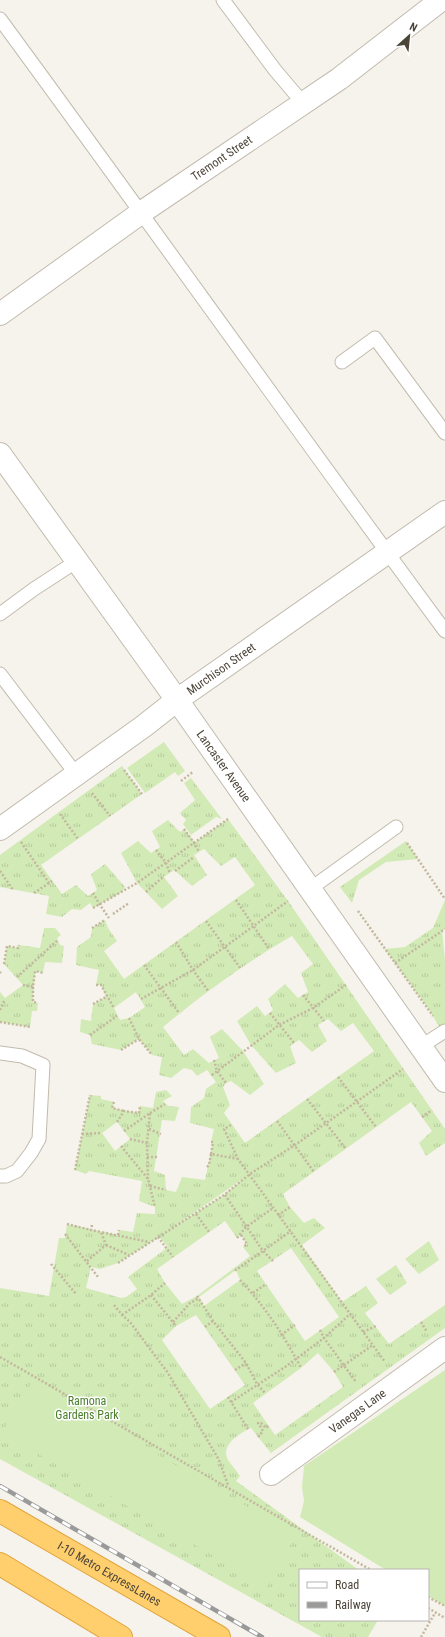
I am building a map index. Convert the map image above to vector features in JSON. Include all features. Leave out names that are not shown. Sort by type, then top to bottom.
[{"type":"highway","name":"I-10 Metro ExpressLanes","points":[[0,1511],[219,1637]]},
{"type":"highway","points":[[0,1564],[121,1637]]},
{"type":"street","name":"Tremont Street","points":[[0,314],[142,212],[339,79],[441,0]]},
{"type":"street","name":"Lancaster Avenue","points":[[0,454],[177,700],[445,1081]]},
{"type":"street","name":"Murchison Street","points":[[0,829],[83,782],[144,726],[177,700],[445,512]]},
{"type":"street","name":"Vanegas Lane","points":[[272,1474],[445,1348]]},
{"type":"lane","points":[[223,0],[275,70],[303,103]]},
{"type":"lane","points":[[0,19],[142,212],[280,407],[445,631]]},
{"type":"lane","points":[[342,362],[375,338],[445,433]]},
{"type":"lane","points":[[0,614],[34,589],[77,561]]},
{"type":"lane","points":[[0,674],[83,782]]},
{"type":"lane","points":[[310,890],[396,827]]},
{"type":"lane","points":[[420,1047],[444,1032]]},
{"type":"lane","points":[[0,1053],[22,1056],[43,1064],[39,1139],[31,1153],[17,1171],[6,1176],[0,1176]]},
{"type":"path","points":[[122,766],[142,794]]},
{"type":"path","points":[[181,780],[193,772]]},
{"type":"path","points":[[83,782],[110,816]]},
{"type":"path","points":[[58,812],[78,839]]},
{"type":"path","points":[[93,908],[137,883],[228,819]]},
{"type":"path","points":[[396,827],[445,899]]},
{"type":"path","points":[[184,829],[194,842],[199,852]]},
{"type":"path","points":[[20,840],[49,883]]},
{"type":"path","points":[[156,850],[166,863],[170,873]]},
{"type":"path","points":[[175,872],[194,857]]},
{"type":"path","points":[[0,871],[14,890]]},
{"type":"path","points":[[146,892],[163,877]]},
{"type":"path","points":[[34,893],[52,881]]},
{"type":"path","points":[[93,893],[109,918]]},
{"type":"path","points":[[236,900],[269,949]]},
{"type":"path","points":[[141,1000],[193,970],[288,901]]},
{"type":"path","points":[[113,914],[129,903]]},
{"type":"path","points":[[356,908],[444,1032]]},
{"type":"path","points":[[92,928],[105,920]]},
{"type":"path","points":[[206,921],[241,969]]},
{"type":"path","points":[[395,963],[445,929]]},
{"type":"path","points":[[17,977],[58,940]]},
{"type":"path","points":[[176,942],[193,970],[209,992]]},
{"type":"path","points":[[4,964],[7,946],[18,948],[19,945]]},
{"type":"path","points":[[144,965],[179,1014]]},
{"type":"path","points":[[38,1003],[33,1002],[35,971],[43,972]]},
{"type":"path","points":[[23,985],[34,987]]},
{"type":"path","points":[[96,985],[101,985],[106,997],[114,1008]]},
{"type":"path","points":[[212,1075],[279,1025],[313,1008],[346,985]]},
{"type":"path","points":[[303,995],[324,1021]]},
{"type":"path","points":[[93,1004],[106,997]]},
{"type":"path","points":[[0,1010],[5,999]]},
{"type":"path","points":[[270,1013],[294,1043]]},
{"type":"path","points":[[90,1036],[117,1016]]},
{"type":"path","points":[[129,1018],[139,1039],[152,1055]]},
{"type":"path","points":[[0,1022],[30,1027]]},
{"type":"path","points":[[120,1050],[139,1039]]},
{"type":"path","points":[[214,1060],[217,1071],[226,1083]]},
{"type":"path","points":[[118,1263],[224,1195],[250,1174],[295,1145],[403,1069]]},
{"type":"path","points":[[338,1077],[376,1127]]},
{"type":"path","points":[[75,1170],[90,1095]]},
{"type":"path","points":[[307,1099],[346,1149]]},
{"type":"path","points":[[114,1102],[112,1108],[124,1112],[139,1113],[140,1106]]},
{"type":"path","points":[[124,1130],[165,1104]]},
{"type":"path","points":[[422,1117],[432,1110]]},
{"type":"path","points":[[117,1122],[124,1112]]},
{"type":"path","points":[[150,1113],[147,1143],[148,1179],[155,1208]]},
{"type":"path","points":[[277,1121],[314,1172]]},
{"type":"path","points":[[231,1125],[224,1129],[238,1159],[389,1368]]},
{"type":"path","points":[[149,1129],[161,1134]]},
{"type":"path","points":[[82,1134],[102,1133]]},
{"type":"path","points":[[130,1139],[147,1143]]},
{"type":"path","points":[[207,1167],[209,1165],[213,1142],[211,1142]]},
{"type":"path","points":[[122,1146],[148,1179]]},
{"type":"path","points":[[211,1154],[238,1159]]},
{"type":"path","points":[[147,1157],[157,1158]]},
{"type":"path","points":[[150,1186],[166,1190]]},
{"type":"path","points":[[224,1195],[263,1251],[273,1261]]},
{"type":"path","points":[[278,1214],[290,1207]]},
{"type":"path","points":[[237,1238],[246,1227],[273,1208]]},
{"type":"path","points":[[196,1214],[209,1232]]},
{"type":"path","points":[[67,1224],[149,1242]]},
{"type":"path","points":[[91,1230],[92,1225]]},
{"type":"path","points":[[118,1236],[119,1230]]},
{"type":"path","points":[[235,1268],[236,1270],[290,1231]]},
{"type":"path","points":[[100,1232],[106,1245],[129,1255]]},
{"type":"path","points":[[65,1234],[98,1277]]},
{"type":"path","points":[[241,1235],[247,1244],[243,1247]]},
{"type":"path","points":[[158,1237],[173,1257]]},
{"type":"path","points":[[87,1261],[106,1245]]},
{"type":"path","points":[[51,1264],[76,1294]]},
{"type":"path","points":[[240,1280],[252,1293],[281,1335],[301,1368]]},
{"type":"path","points":[[122,1316],[165,1283]]},
{"type":"path","points":[[252,1293],[266,1284]]},
{"type":"path","points":[[151,1295],[176,1326]]},
{"type":"path","points":[[173,1322],[190,1303],[198,1297],[213,1321],[246,1362],[257,1384],[265,1393]]},
{"type":"path","points":[[114,1305],[122,1316],[130,1322],[168,1373],[219,1460],[228,1485]]},
{"type":"path","points":[[231,1402],[324,1338],[350,1314]]},
{"type":"path","points":[[206,1327],[213,1321]]},
{"type":"path","points":[[281,1335],[295,1326]]},
{"type":"path","points":[[363,1332],[376,1326]]},
{"type":"path","points":[[320,1330],[324,1338],[357,1382]]},
{"type":"path","points":[[334,1372],[373,1345]]},
{"type":"path","points":[[0,1357],[369,1569]]},
{"type":"path","points":[[235,1370],[246,1362]]},
{"type":"path","points":[[228,1397],[248,1429]]},
{"type":"path","points":[[258,1437],[263,1431],[258,1423],[261,1423],[266,1428],[269,1425]]},
{"type":"path","points":[[429,1598],[445,1606]]},
{"type":"path","points":[[429,1609],[445,1618]]},
{"type":"path","points":[[421,1637],[435,1613]]},
{"type":"green space","points":[[164,742],[185,771],[178,776],[175,772],[145,793],[127,768]]},
{"type":"green space","points":[[122,766],[142,794],[41,865],[62,894],[76,885],[88,896],[97,890],[91,874],[105,864],[125,887],[122,892],[93,908],[90,903],[81,910],[72,909],[62,917],[46,914],[49,896],[0,887],[0,855]]},
{"type":"green space","points":[[191,778],[222,819],[216,817],[191,835],[183,824],[186,820],[180,813],[195,800],[184,783]]},
{"type":"green space","name":"Ramona Gardens Park","points":[[228,819],[288,901],[445,1129],[445,1143],[426,1156],[419,1143],[432,1131],[411,1102],[283,1194],[290,1207],[304,1223],[314,1218],[325,1228],[302,1245],[342,1302],[366,1286],[378,1303],[365,1313],[389,1344],[445,1305],[445,1328],[271,1453],[251,1428],[232,1440],[227,1449],[226,1455],[240,1476],[236,1481],[358,1569],[299,1569],[299,1621],[377,1621],[368,1637],[322,1637],[0,1459],[0,1288],[49,1296],[59,1238],[65,1238],[67,1224],[118,1235],[119,1230],[133,1232],[137,1213],[155,1214],[155,1207],[139,1201],[142,1181],[89,1171],[86,1174],[75,1170],[90,1095],[101,1096],[101,1099],[114,1102],[113,1108],[139,1113],[140,1106],[153,1108],[156,1092],[166,1090],[172,1096],[163,1101],[168,1106],[179,1107],[175,1121],[162,1120],[154,1171],[165,1175],[166,1190],[176,1192],[182,1177],[205,1180],[213,1142],[211,1142],[214,1129],[190,1123],[191,1107],[204,1098],[206,1089],[216,1082],[207,1070],[197,1076],[192,1070],[184,1068],[171,1078],[159,1075],[162,1057],[152,1055],[139,1039],[121,1050],[92,1044],[90,1035],[80,1032],[81,1019],[91,1021],[93,1004],[106,997],[101,985],[96,985],[99,970],[76,965],[77,947],[91,937],[92,928],[105,920],[108,928],[117,941],[104,951],[124,979],[255,885],[235,857],[221,866],[204,849],[194,855],[207,875],[192,886],[174,870],[164,877],[178,896],[162,909],[137,883],[121,853],[138,841],[151,853],[160,847],[152,831],[168,820],[180,832],[184,829],[195,842]],"holes":[[[292,936],[313,964],[301,973],[308,992],[298,998],[285,984],[268,999],[273,1010],[265,1016],[257,1006],[237,1021],[251,1045],[276,1073],[296,1063],[290,1046],[299,1040],[312,1052],[327,1041],[318,1025],[328,1019],[341,1031],[353,1023],[374,1051],[245,1143],[224,1113],[230,1105],[223,1087],[226,1083],[231,1081],[250,1095],[264,1084],[243,1051],[222,1029],[210,1037],[219,1058],[209,1063],[193,1049],[184,1055],[163,1027],[242,967]],[[136,992],[145,1007],[129,1018],[120,1020],[114,1008]],[[117,1122],[130,1139],[115,1151],[102,1133]],[[244,1178],[224,1195],[169,1230]],[[225,1221],[237,1238],[241,1235],[247,1244],[243,1247],[250,1256],[197,1296],[182,1304],[165,1283],[157,1269]],[[159,1237],[168,1247],[128,1277],[137,1289],[126,1297],[121,1298],[86,1288],[91,1267],[100,1269],[118,1263]],[[291,1248],[339,1317],[305,1341],[257,1271]],[[236,1270],[240,1280],[204,1306],[199,1297]],[[196,1315],[245,1385],[210,1409],[162,1340],[176,1326]],[[318,1353],[334,1372],[343,1387],[275,1435],[253,1403],[301,1368]]]},
{"type":"green space","points":[[406,841],[418,859],[386,862],[359,880],[352,903],[340,887]]},
{"type":"green space","points":[[445,900],[445,929],[442,931],[445,960],[445,1037],[430,1011],[385,949],[405,947],[433,928]]},
{"type":"green space","points":[[44,928],[55,928],[61,935],[57,938],[60,945],[64,946],[62,963],[45,962],[43,973],[35,971],[33,1002],[38,1003],[37,1011],[32,1011],[30,1027],[0,1022],[0,992],[5,998],[23,985],[4,964],[7,946],[17,948],[19,945],[40,948]]},
{"type":"green space","points":[[429,1241],[439,1260],[419,1274],[405,1259]]},
{"type":"green space","points":[[396,1265],[407,1283],[390,1295],[376,1279]]},
{"type":"green space","points":[[445,1370],[445,1606],[429,1597],[429,1569],[384,1569],[300,1517],[304,1501],[302,1487],[304,1466]]},
{"type":"green space","points":[[32,1382],[296,1535],[267,1587],[2,1433]]},
{"type":"railway","points":[[0,1486],[262,1637]]}]
